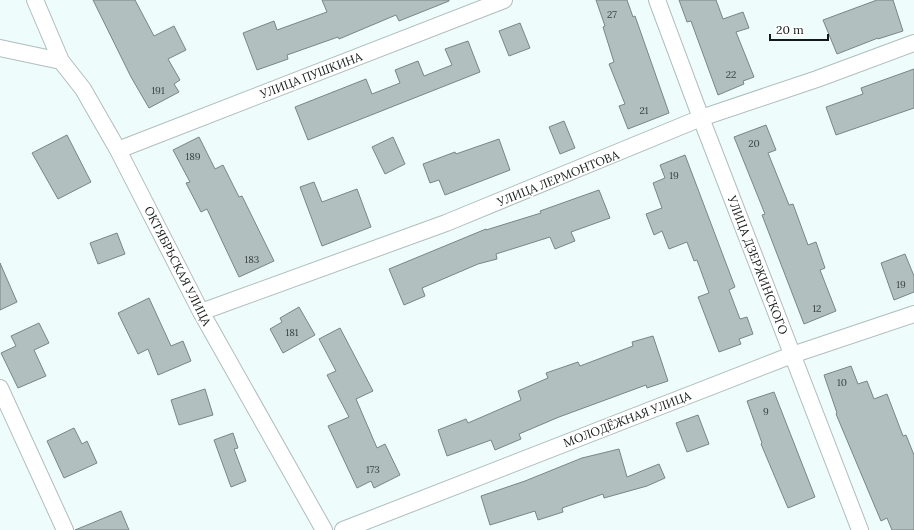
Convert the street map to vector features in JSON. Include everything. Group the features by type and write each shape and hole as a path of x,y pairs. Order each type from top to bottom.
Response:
{"street":[{"name":"ОКТЯБРЬСКАЯ УЛИЦА","path":"35,0 61,61 83,89 118,150 201,312 324,530"},
{"name":"УЛИЦА ПУШКИНА","path":"118,150 504,0"},
{"name":"УЛИЦА ДЗЕРЖИНСКОГО","path":"657,0 860,530"},
{"name":"УЛИЦА ЛЕРМОНТОВА","path":"201,312 446,224 701,118 817,79 914,43"},
{"path":"0,48 61,61"},
{"name":"МОЛОДЁЖНАЯ УЛИЦА","path":"343,530 792,355 914,314"},
{"path":"0,388 65,530"}],"building":[{"path":"93,0 135,0 154,36 174,26 186,50 168,59 180,80 174,84 179,92 149,108 131,77"},
{"path":"322,0 449,1 399,21 396,15 339,39 338,37 287,55 288,59 257,70 243,33 274,21 277,30 327,12"},
{"path":"596,0 627,0 633,17 635,16 669,113 628,129 619,106 625,104 609,64 614,62 603,27 605,26"},
{"path":"679,0 716,0 723,19 743,12 749,28 736,32 754,77 743,81 744,84 718,95 691,21 687,22"},
{"path":"877,0 893,0 903,31 878,38 837,54 823,20"},
{"path":"520,23 530,48 509,56 499,31"},
{"path":"468,41 480,72 308,140 295,107 366,79 372,94 400,83 395,70 418,61 424,76 452,65 445,49"},
{"path":"914,69 914,108 836,135 826,107 863,94 861,88"},
{"path":"564,121 575,148 560,154 549,127"},
{"path":"766,125 776,150 768,153 789,205 793,204 808,245 816,242 825,268 820,270 836,311 804,324 762,215 765,214 734,137"},
{"path":"67,135 91,182 58,199 32,153"},
{"path":"199,137 215,169 223,165 239,197 242,196 274,261 239,277 207,209 201,212 186,183 190,182 173,150"},
{"path":"393,137 405,164 385,174 372,147"},
{"path":"499,139 510,170 445,195 439,180 430,183 423,164 455,152 456,154"},
{"path":"685,155 735,287 729,290 740,319 747,317 753,334 739,339 741,344 719,352 698,297 709,293 697,260 694,261 687,242 669,249 662,231 654,235 646,214 662,208 653,183 665,178 660,165"},
{"path":"314,182 322,202 357,189 371,227 322,246 300,187"},
{"path":"599,190 610,218 571,232 575,241 555,249 550,237 496,254 497,259 478,264 422,288 425,296 404,305 389,269 486,229 541,213 540,211"},
{"path":"117,233 125,254 98,264 90,243"},
{"path":"905,254 914,276 914,292 894,300 881,263"},
{"path":"0,263 17,302 0,310"},
{"path":"149,298 171,346 183,341 191,361 158,375 148,349 138,354 118,313"},
{"path":"299,307 315,335 283,353 270,329 282,322 280,318"},
{"path":"39,323 49,343 34,350 46,376 18,388 1,353 16,346 11,336"},
{"path":"340,328 373,391 356,399 377,448 385,444 400,475 374,488 371,481 357,488 328,426 349,417 327,375 336,371 319,339"},
{"path":"653,336 668,381 647,388 646,385 559,417 519,434 521,439 495,450 491,440 447,456 438,430 466,419 468,423 521,400 518,391 548,378 546,373 578,362 580,366 633,346 632,342"},
{"path":"851,366 858,384 867,381 874,399 887,394 903,436 906,435 914,455 914,530 892,530 887,518 881,521 836,414 837,413 824,375"},
{"path":"205,389 213,415 179,425 171,400"},
{"path":"774,392 815,497 788,508 761,444 762,443 747,401"},
{"path":"698,415 709,444 687,452 676,423"},
{"path":"74,428 82,444 87,441 97,463 64,478 47,441"},
{"path":"233,433 238,448 234,449 246,481 231,487 214,440"},
{"path":"619,449 627,477 659,464 665,478 647,486 604,498 603,494 562,508 563,512 538,520 535,511 490,525 481,496 525,481 582,458"},
{"path":"121,511 129,530 75,530"}]}
